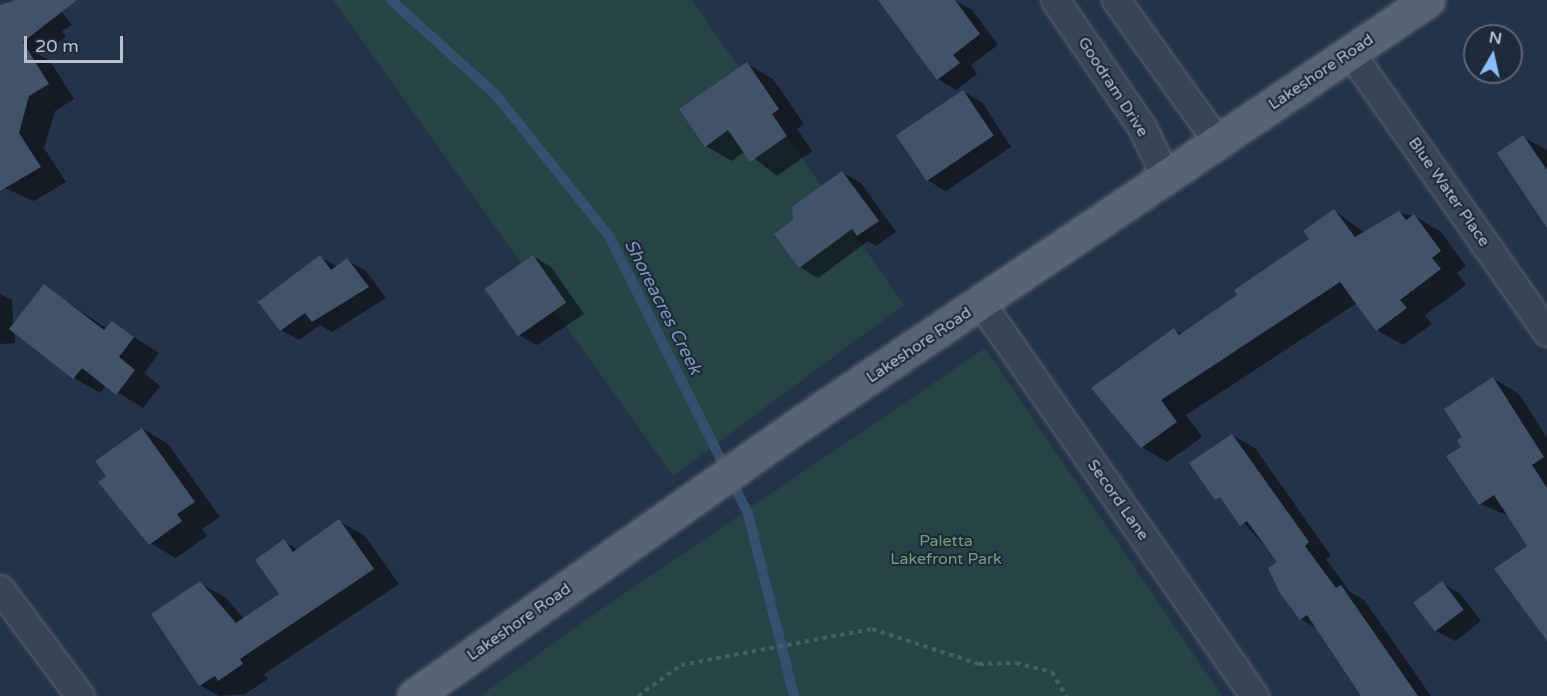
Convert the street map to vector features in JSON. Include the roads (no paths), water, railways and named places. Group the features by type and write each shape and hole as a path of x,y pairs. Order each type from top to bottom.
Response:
{"main road":[{"name":"Lakeshore Road","path":"414,696 801,423 1428,0"}],"street":[{"name":"Goodram Drive","path":"1055,0 1143,127 1166,178"},
{"path":"1116,0 1217,141"},
{"name":"Blue Water Place","path":"1350,52 1547,332"},
{"name":"Secord Lane","path":"981,303 1254,696"},
{"path":"0,589 80,696"}],"waterway":[{"name":"Shoreacres Creek","path":"391,0 496,95 609,236 748,514 794,696"}],"park label":[{"name":"Paletta Lakefront Park","path":"946,550"}]}
